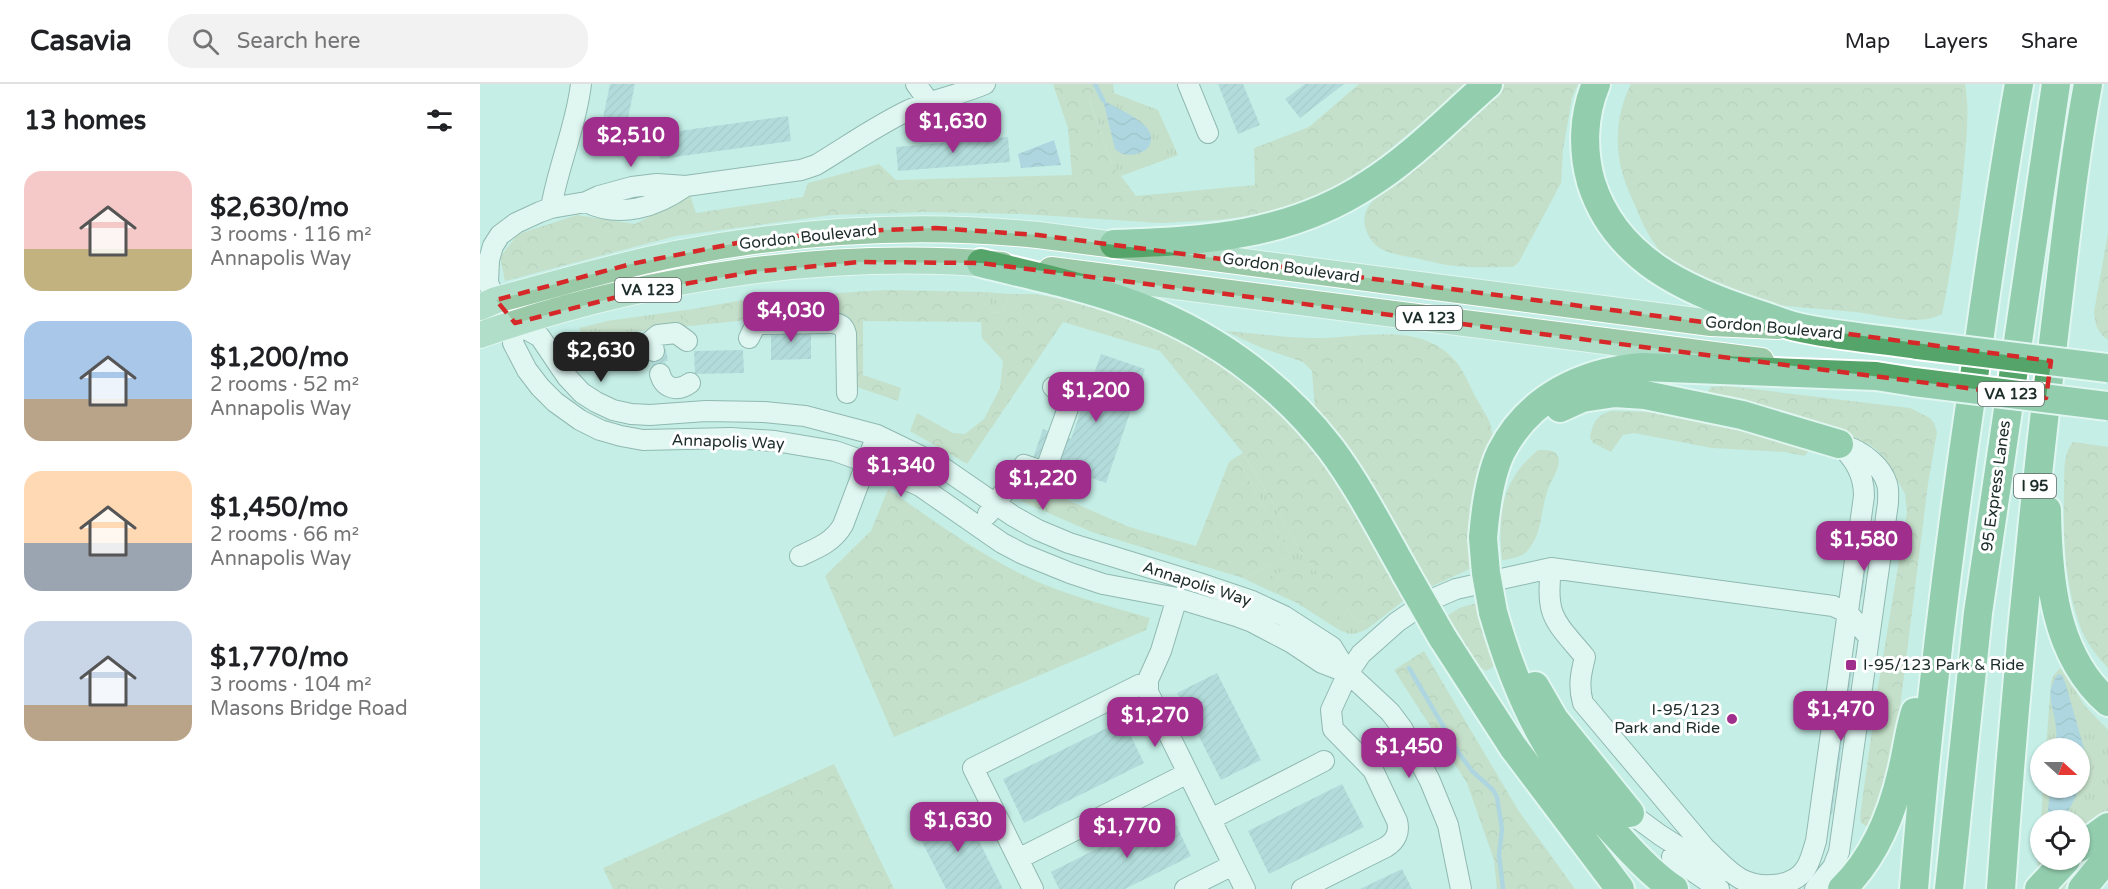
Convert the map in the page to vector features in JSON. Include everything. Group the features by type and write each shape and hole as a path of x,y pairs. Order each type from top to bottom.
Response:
{"highway":[{"path":"1114,244 1167,243 1260,231 1303,218 1334,205 1397,164 1488,84"},
{"path":"1596,84 1587,117 1585,152 1595,195 1618,234 1640,256 1665,274 1704,294 1796,327"},
{"name":"95 Express Lanes","path":"1949,889 1978,613 2056,84"},
{"name":"I 95","path":"2001,889 2025,580 2065,243 2088,84"},
{"path":"1914,889 1938,641 1960,474 2017,89"},
{"path":"2065,243 2047,505 2051,575 2061,627 2072,656 2083,675 2108,702"},
{"path":"981,263 1060,282 1128,302 1185,327 1214,342 1242,361 1305,418 1353,480 1442,637 1513,747 1620,889"},
{"name":"Gordon Boulevard","path":"1796,327 1918,345 2108,368"},
{"path":"1674,889 1604,824 1556,761 1533,721 1512,675 1497,625 1486,573 1483,538 1487,501 1500,454 1522,422 1539,405 1558,392 1596,374 1618,369 1642,367 1876,376"},
{"name":"Gordon Boulevard","path":"1876,376 2108,406"},
{"path":"1487,501 1526,439 1540,423 1557,410 1582,398 1593,396 1615,393 1678,401 1742,415 1839,444"},
{"path":"1497,625 1554,719 1630,813"},
{"path":"1842,889 1865,862 1883,831 1897,791 1913,718 1938,641"},
{"path":"2090,840 2108,827"},
{"path":"2082,889 2108,857"},
{"path":"2039,889 2057,870"}],"main road":[{"name":"Gordon Boulevard","path":"488,304 612,269 672,255 783,237 830,232 944,228 1029,234 1114,244 1711,323 1796,327"},
{"name":"Gordon Boulevard","path":"480,335 515,323 633,293 752,272 860,262 981,263 1182,286 1876,376"}],"street":[{"path":"552,208 555,185 571,136 581,84"},
{"path":"916,84 929,102"},
{"path":"488,304 487,273 493,246 509,227 552,208 586,202 608,210 628,210 656,204 686,186 801,170 816,165 906,111 985,84"},
{"path":"1188,84 1208,133"},
{"name":"Annapolis Way","path":"488,304 540,337 567,377 582,393 613,410 650,415 707,411 764,412 805,416 877,435 939,465 995,504 1038,530 1069,543 1252,601 1284,616 1332,647 1348,673 1390,712 1402,728 1430,781 1448,825 1461,889"},
{"name":"Annapolis Way","path":"515,323 513,343 540,387 555,402 580,420 600,430 643,440 775,441 835,451 920,486 1012,548 1070,573 1103,584 1177,598 1252,622 1322,663 1348,673"},
{"path":"749,338 755,326 759,324 831,323 840,325 846,333 847,393"},
{"path":"654,351 652,340 658,335 676,333 687,341"},
{"path":"660,374 663,383 668,387 682,387 690,383"},
{"path":"980,527 1024,465 1045,472 1068,408 1064,397 1053,387"},
{"path":"706,439 707,411"},
{"path":"800,556 828,543 837,535 843,525 877,435"},
{"path":"1630,813 1697,860 1720,873 1763,885 1777,885 1797,877 1806,869 1816,841 1864,489 1860,470 1839,444"},
{"path":"1815,889 1833,867 1839,852 1888,503 1888,485 1881,471 1854,449 1839,444"},
{"path":"1302,889 1386,847 1393,842 1398,832 1397,821 1373,770 1336,733 1332,725 1332,706 1348,673 1361,654 1397,622 1428,601 1456,589 1551,568 1833,606 1848,613 1868,636"},
{"path":"1551,568 1548,591 1552,613 1556,622 1585,657 1579,691 1582,703 1705,848 1742,879"},
{"path":"1177,598 1148,684 1150,697 1245,889"},
{"path":"1033,889 973,768 1139,685 1148,684"},
{"path":"1210,819 1324,761"},
{"path":"1018,858 1188,773"},
{"path":"1630,813 1654,841 1671,856 1719,889"},
{"path":"1185,889 1233,865"}],"highlighted area":[{"path":"935,228 1038,235 1711,323 1796,327 2051,361 2046,398 981,263 860,262 752,272 633,293 515,323 496,300 631,264 737,243 830,232"}],"green space":[{"path":"1053,84 1113,84 1114,93 1089,99 1112,164 1136,196 1255,185 1254,148 1309,127 1359,84 1468,84 1358,176 1284,211 1219,220 1160,223 1023,214 927,212 832,215 676,236 505,281 500,257 518,234 577,215 635,224 690,195 696,213 803,197 808,183 879,164 896,180 1072,175 1068,128"},
{"path":"1505,84 1578,84 1572,98 1563,150 1561,183 1519,262 1513,267 1451,265 1393,254 1377,246 1370,238 1365,224 1365,214 1372,202 1406,168"},
{"path":"1631,84 1965,84 1967,136 1964,167 1955,241 1942,314 1922,320 1911,320 1768,303 1730,293 1673,262 1657,248 1648,233 1630,194 1621,167 1619,125 1625,97"},
{"path":"1114,93 1158,110 1178,155 1121,176 1112,164 1089,98"},
{"path":"2108,233 2108,340 2097,328 2094,312"},
{"path":"885,290 984,292 990,297 991,309 994,313 1003,312 1009,294 1035,294 1084,303 1176,336 1225,362 1311,445 1331,468 1405,593 1403,601 1375,623 1357,621 1303,555 1243,453 1160,351 1063,322 967,464 910,431 917,413 953,433 965,434 984,419 1000,388 1003,361 982,338 981,322 863,321 863,375 901,388 898,401 854,386 844,318 825,312 690,326 685,322 686,313 693,309 748,299"},
{"path":"984,292 1009,294 1003,312 993,313"},
{"path":"693,309 686,313 685,322 690,326 583,337 579,328 607,321"},
{"path":"1225,331 1309,338 1394,335 1429,342 1444,350 1463,372 1492,431 1493,447 1472,568 1426,589 1315,410 1312,371 1303,362 1262,348"},
{"path":"1727,386 1910,408 1930,418 1937,432 1928,484 1894,756 1889,776 1870,824 1866,826 1861,823 1860,817 1877,693 1907,512 1905,494 1887,462 1870,445 1710,395 1708,391 1711,387"},
{"path":"1611,411 1662,412 1812,442 1804,456 1785,452 1712,448 1634,433 1623,435 1611,452 1593,443 1590,438 1596,421 1601,415"},
{"path":"2073,442 2108,447 2108,668 2082,631 2068,576 2064,524 2064,471 2067,453"},
{"path":"1538,450 1552,451 1557,454 1559,464 1547,492 1537,535 1523,554 1502,560 1501,528 1504,500 1516,474"},
{"path":"1243,453 1303,555 1357,621 1375,623 1365,630 1351,634 1336,628 1343,627 1298,566 1253,583 1243,578 1291,556 1236,457"},
{"path":"1236,457 1291,556 1243,578 1092,532 1021,501 1023,485 1029,483 1129,527 1196,546 1229,462"},
{"path":"888,489 968,544 1019,573 1067,593 1150,618 1146,630 894,737 825,576 871,531"},
{"path":"1298,565 1342,620 1343,627 1336,628 1297,603 1253,583"},
{"path":"1477,603 1494,664 1486,671 1480,667 1447,616 1459,608"},
{"path":"1424,651 1518,810 1575,889 1497,889 1494,860 1467,783 1394,670"},
{"path":"2060,668 2084,705 2108,730 2108,819 2090,846 2090,810 2042,810 2042,798 2090,798 2090,738 2047,738 2051,682"},
{"path":"834,764 894,889 613,889 603,868"},
{"path":"2037,870 2074,870 2064,889 2036,889"}],"water":[{"path":"1103,100 1129,114 1146,127 1151,141 1146,150 1130,155 1122,154 1115,149"},
{"path":"1054,140 1061,165 1021,168 1018,154"},
{"path":"2058,674 2062,675 2081,738 2056,738 2051,702 2051,688"},
{"path":"2049,798 2075,798 2069,810 2048,810"}],"building":[{"path":"610,84 635,84 620,157 596,152"},
{"path":"1218,84 1243,84 1260,125 1238,134"},
{"path":"1305,84 1344,84 1300,118 1285,99"},
{"path":"788,116 791,141 660,159 657,134"},
{"path":"1008,137 1010,162 898,171 896,147"},
{"path":"771,327 811,327 811,359 771,360"},
{"path":"666,349 667,372 655,375 649,352"},
{"path":"743,350 744,373 695,374 694,351"},
{"path":"1101,354 1145,369 1106,483 1033,458 1043,429 1071,439"},
{"path":"1865,546 1869,547 1862,597 1858,596"},
{"path":"1850,671 1852,672 1832,815 1830,815"},
{"path":"1217,673 1261,760 1221,780 1177,693"},
{"path":"1123,720 1144,763 1024,823 1003,779"},
{"path":"1342,784 1364,827 1269,874 1248,831"},
{"path":"962,807 1003,889 946,889 916,830"},
{"path":"1170,812 1191,856 1125,889 1059,889 1051,872"},
{"path":"1402,869 1412,889 1360,889"}],"waterway":[{"path":"1095,84 1103,100"},
{"path":"1409,668 1459,753 1472,771 1493,790 1497,797 1502,829 1499,855 1503,889"}],"place":[{"name":"I-95/123 Park & Ride","path":"1851,665"},
{"name":"I-95/123 Park and Ride","path":"1732,719"}]}
